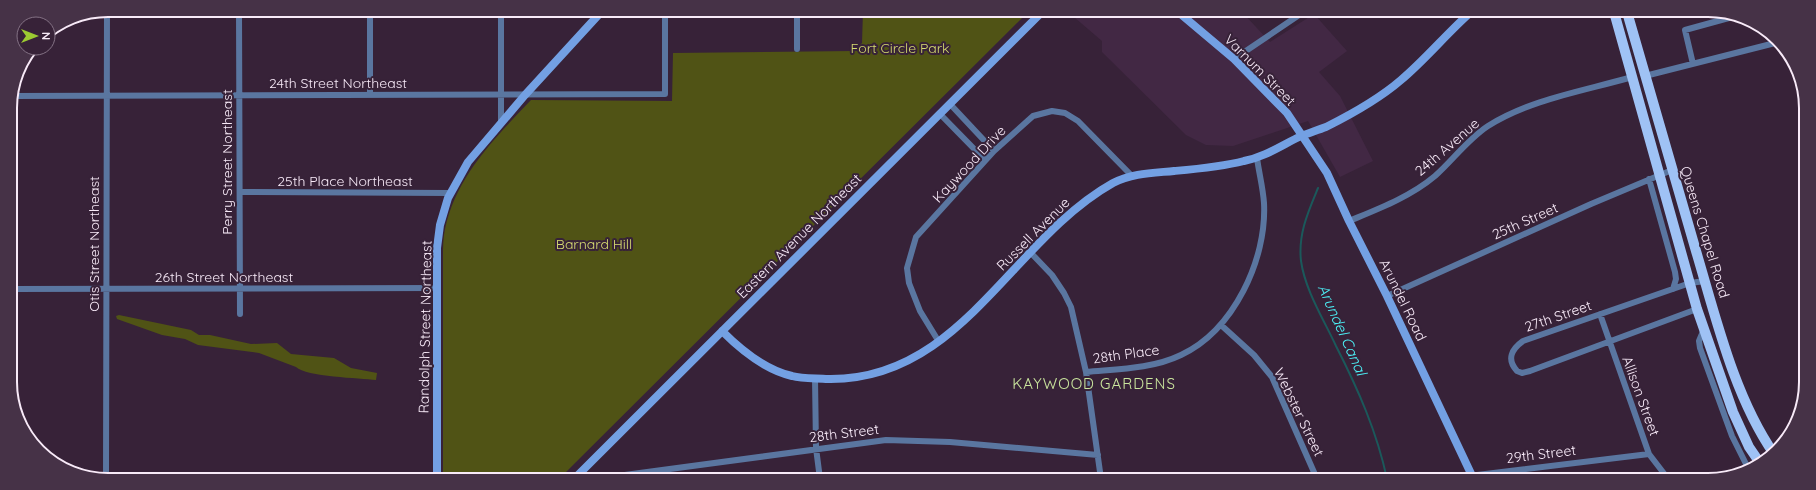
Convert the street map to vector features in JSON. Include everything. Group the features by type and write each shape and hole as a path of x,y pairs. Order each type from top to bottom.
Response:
{"main road":[{"name":"Queens Chapel Road","path":"1615,17 1697,309 1733,412 1749,447 1757,459"},
{"name":"Queens Chapel Road","path":"1628,17 1705,281 1742,395 1760,434 1770,448"},
{"path":"1627,59 1637,72 1645,76"}],"street":[{"name":"Otis Street Northeast","path":"106,473 107,17"},
{"name":"Perry Street Northeast","path":"239,17 240,314"},
{"path":"370,17 370,95"},
{"path":"501,17 501,122"},
{"name":"Randolph Street Northeast","path":"437,473 437,288 439,234 450,193 468,162 501,122 596,17"},
{"name":"24th Street Northeast","path":"18,96 665,94 665,17"},
{"path":"797,17 797,49"},
{"name":"Eastern Avenue Northeast","path":"580,473 1037,17"},
{"name":"Varnum Street","path":"1184,17 1234,59 1287,114 1302,136"},
{"path":"1234,59 1296,17"},
{"name":"Russell Avenue","path":"722,331 733,342 764,365 793,377 844,379 865,376 885,370 921,354 939,342 971,314 1011,274 1030,252 1067,216 1098,192 1131,175 1222,166 1257,158 1302,136 1326,127 1365,105 1394,85 1467,17"},
{"path":"1693,64 1685,30 1725,19"},
{"path":"1645,76 1772,44"},
{"name":"24th Avenue","path":"1349,221 1382,208 1414,190 1434,176 1475,136 1507,115 1547,100 1632,77"},
{"path":"950,104 994,151"},
{"name":"Kaywood Drive","path":"939,342 920,311 909,284 907,268 916,237 985,160 1033,116 1043,112 1065,113 1078,121 1131,175"},
{"path":"940,114 985,160"},
{"name":"Arundel Road","path":"1302,136 1327,173 1470,473"},
{"name":"28th Place","path":"1086,372 1138,367 1166,361 1182,355 1202,343 1221,325 1242,293 1255,265 1262,241 1264,203 1257,158"},
{"name":"25th Street","path":"1387,296 1672,170"},
{"path":"1649,179 1676,279 1673,289"},
{"name":"25th Place Northeast","path":"240,192 450,193"},
{"path":"1030,252 1052,275 1071,307 1086,372 1100,473"},
{"name":"27th Street","path":"1697,309 1535,370 1522,373 1513,367 1511,352 1514,347 1523,341 1690,283 1705,281"},
{"name":"26th Street Northeast","path":"17,289 437,288"},
{"name":"Allison Street","path":"1600,314 1649,454 1664,473"},
{"name":"Webster Street","path":"1221,325 1254,355 1272,377 1314,473"},
{"path":"1704,329 1699,342 1700,348 1732,436 1746,464"},
{"path":"815,378 816,448 819,473"},
{"name":"28th Street","path":"645,473 857,442 908,440 1098,456"},
{"name":"29th Street","path":"1503,473 1649,454"}],"shaded area":[{"path":"1074,17 1247,17 1270,42 1309,17 1317,17 1347,51 1319,72 1340,96 1373,161 1340,177 1308,121 1233,146 1206,145 1186,135 1102,52 1102,41"}],"green space":[{"name":"Barnard Hill","path":"863,17 1023,17 565,473 443,473 444,232 450,210 468,175 491,144 531,100 672,101 673,53 854,51 862,43"},
{"path":"119,315 191,330 199,335 210,335 251,344 277,343 291,354 334,358 351,368 377,373 376,380 310,373 259,353 198,345 185,339 162,335 117,319 116,316"}],"waterway":[{"name":"Arundel Canal","path":"1318,188 1302,232 1300,251 1303,272 1306,283 1352,378 1366,411 1378,444 1386,473"}],"district":[{"name":"KAYWOOD GARDENS","path":"1094,384"}],"park label":[{"name":"Fort Circle Park","path":"900,48"}]}
